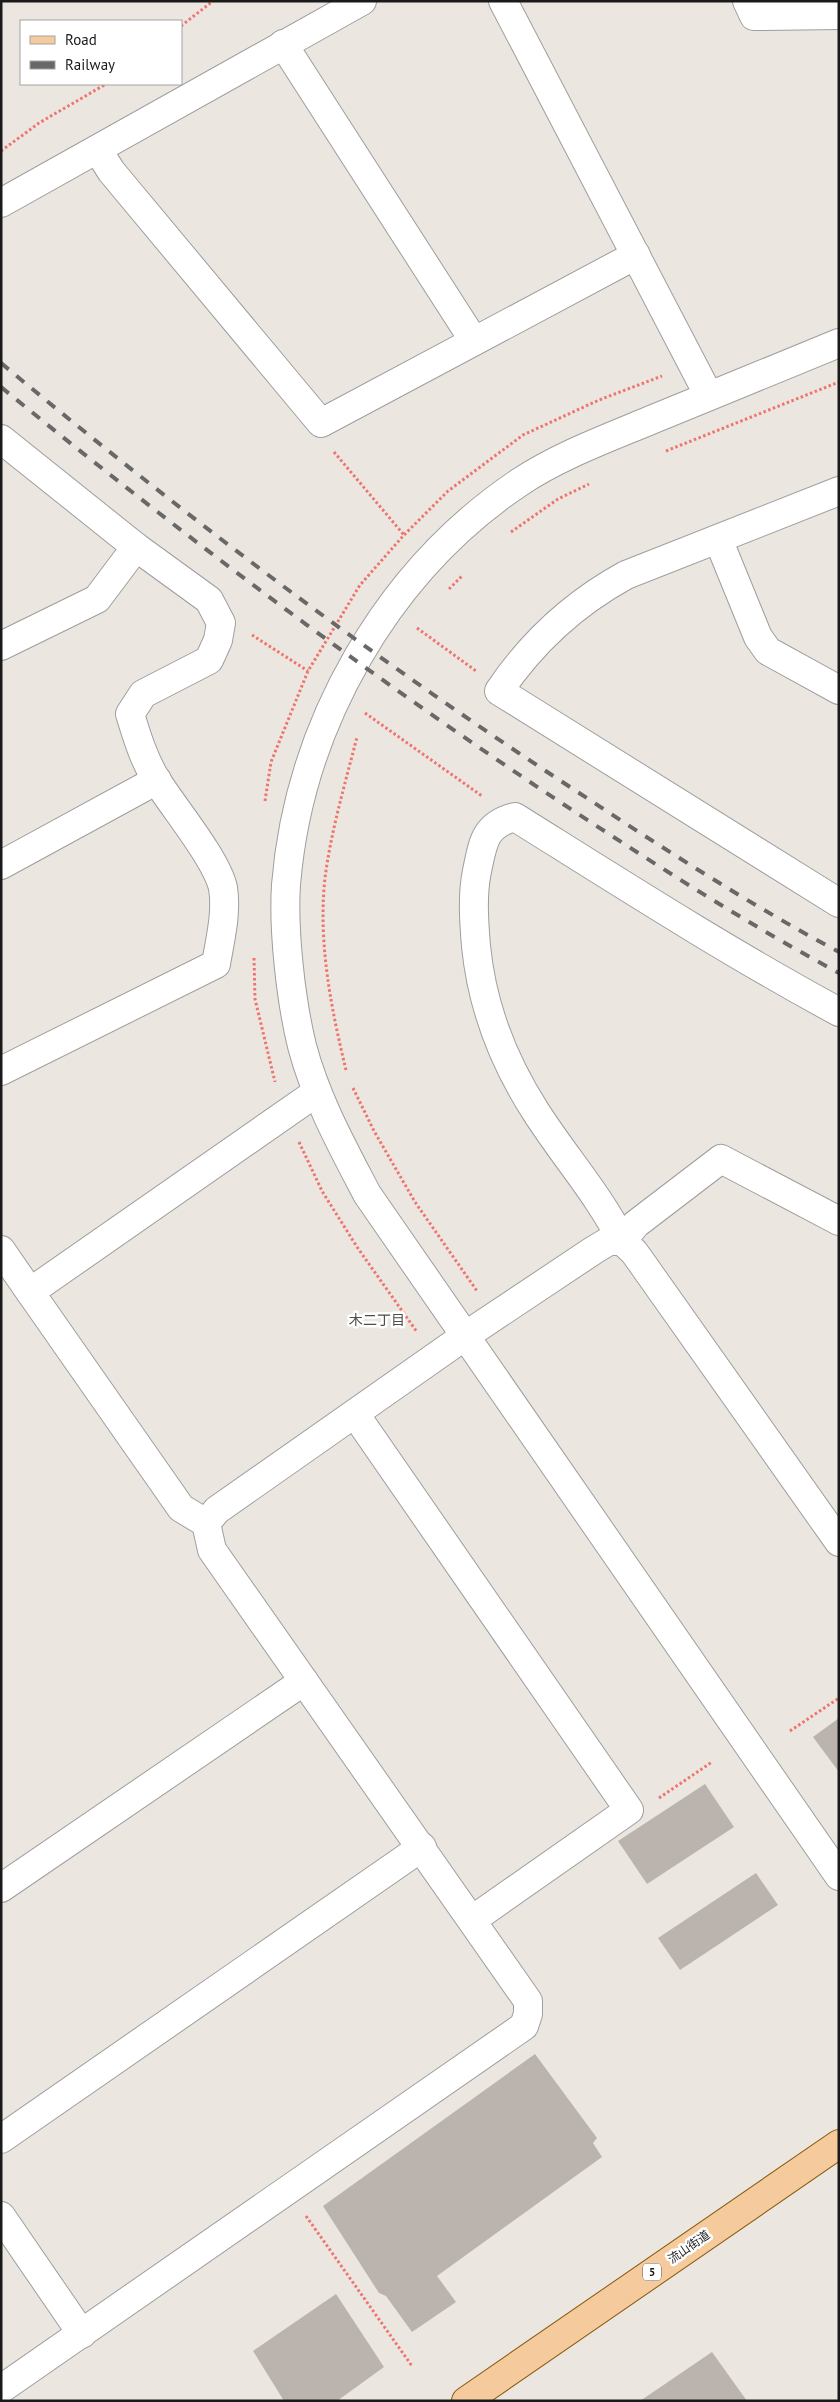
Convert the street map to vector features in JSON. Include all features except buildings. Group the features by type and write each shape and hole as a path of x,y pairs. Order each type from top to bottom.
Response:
{"main road":[{"name":"流山街道","path":"466,2401 839,2144"}],"street":[{"path":"1,204 282,44 362,1"},
{"path":"503,1 709,396"},
{"path":"746,1 754,16 839,15"},
{"path":"282,44 474,341"},
{"path":"98,150 112,172 321,423 636,255"},
{"path":"839,343 589,446 521,481 449,537 403,590 369,638 324,724 300,798 286,886 292,993 302,1046 317,1092 367,1194 839,1876"},
{"path":"1,439 136,547 209,600 221,623 218,640 209,660 143,694 130,714 142,753 157,780 214,866 223,888 223,922 216,964 1,1071"},
{"path":"839,491 626,575 600,589 548,632 517,665 499,691 839,903"},
{"path":"718,539 758,638 768,651 839,690"},
{"path":"1,646 98,599 136,547"},
{"path":"1,865 157,780"},
{"path":"839,1012 775,977 678,919 515,817 501,821 484,838 475,880 474,923 479,976 490,1022 509,1067 536,1113 609,1215 622,1241 639,1259 839,1542"},
{"path":"30,1292 317,1092"},
{"path":"622,1241 636,1224 722,1159 839,1222"},
{"path":"206,1523 217,1510 465,1336 594,1250 609,1241 622,1241"},
{"path":"1,1250 181,1508 206,1523 212,1550 422,1847 528,2001 528,2014 524,2026 1,2389"},
{"path":"355,1414 629,1810 472,1920"},
{"path":"1,1888 304,1681"},
{"path":"1,2139 422,1847"},
{"path":"1,2216 82,2334"}],"path":[{"path":"182,25 213,1"},
{"path":"1,152 39,123 104,85"},
{"path":"663,452 839,382"},
{"path":"321,423 329,446 404,535"},
{"path":"507,535 558,499 592,482"},
{"path":"443,596 468,570"},
{"path":"411,636 422,621"},
{"path":"221,623 240,627 308,671"},
{"path":"417,628 486,678 499,691"},
{"path":"361,722 368,705"},
{"path":"364,713 481,794 501,821"},
{"path":"347,1076 331,1008 324,926 325,878 339,805 359,731"},
{"path":"351,1084 374,1131 415,1202 480,1296"},
{"path":"297,1139 322,1191 357,1247 421,1339"},
{"path":"790,1731 839,1698"},
{"path":"629,1810 647,1806 712,1762"},
{"path":"288,2190 412,2366"}],"railway":[{"path":"1,363 208,529 349,635 421,686 667,850 769,913 839,952"},
{"path":"1,387 207,550 418,705 563,804 665,870 734,913 839,973"}],"district":[{"name":"木二丁目","path":"377,1320"}]}
